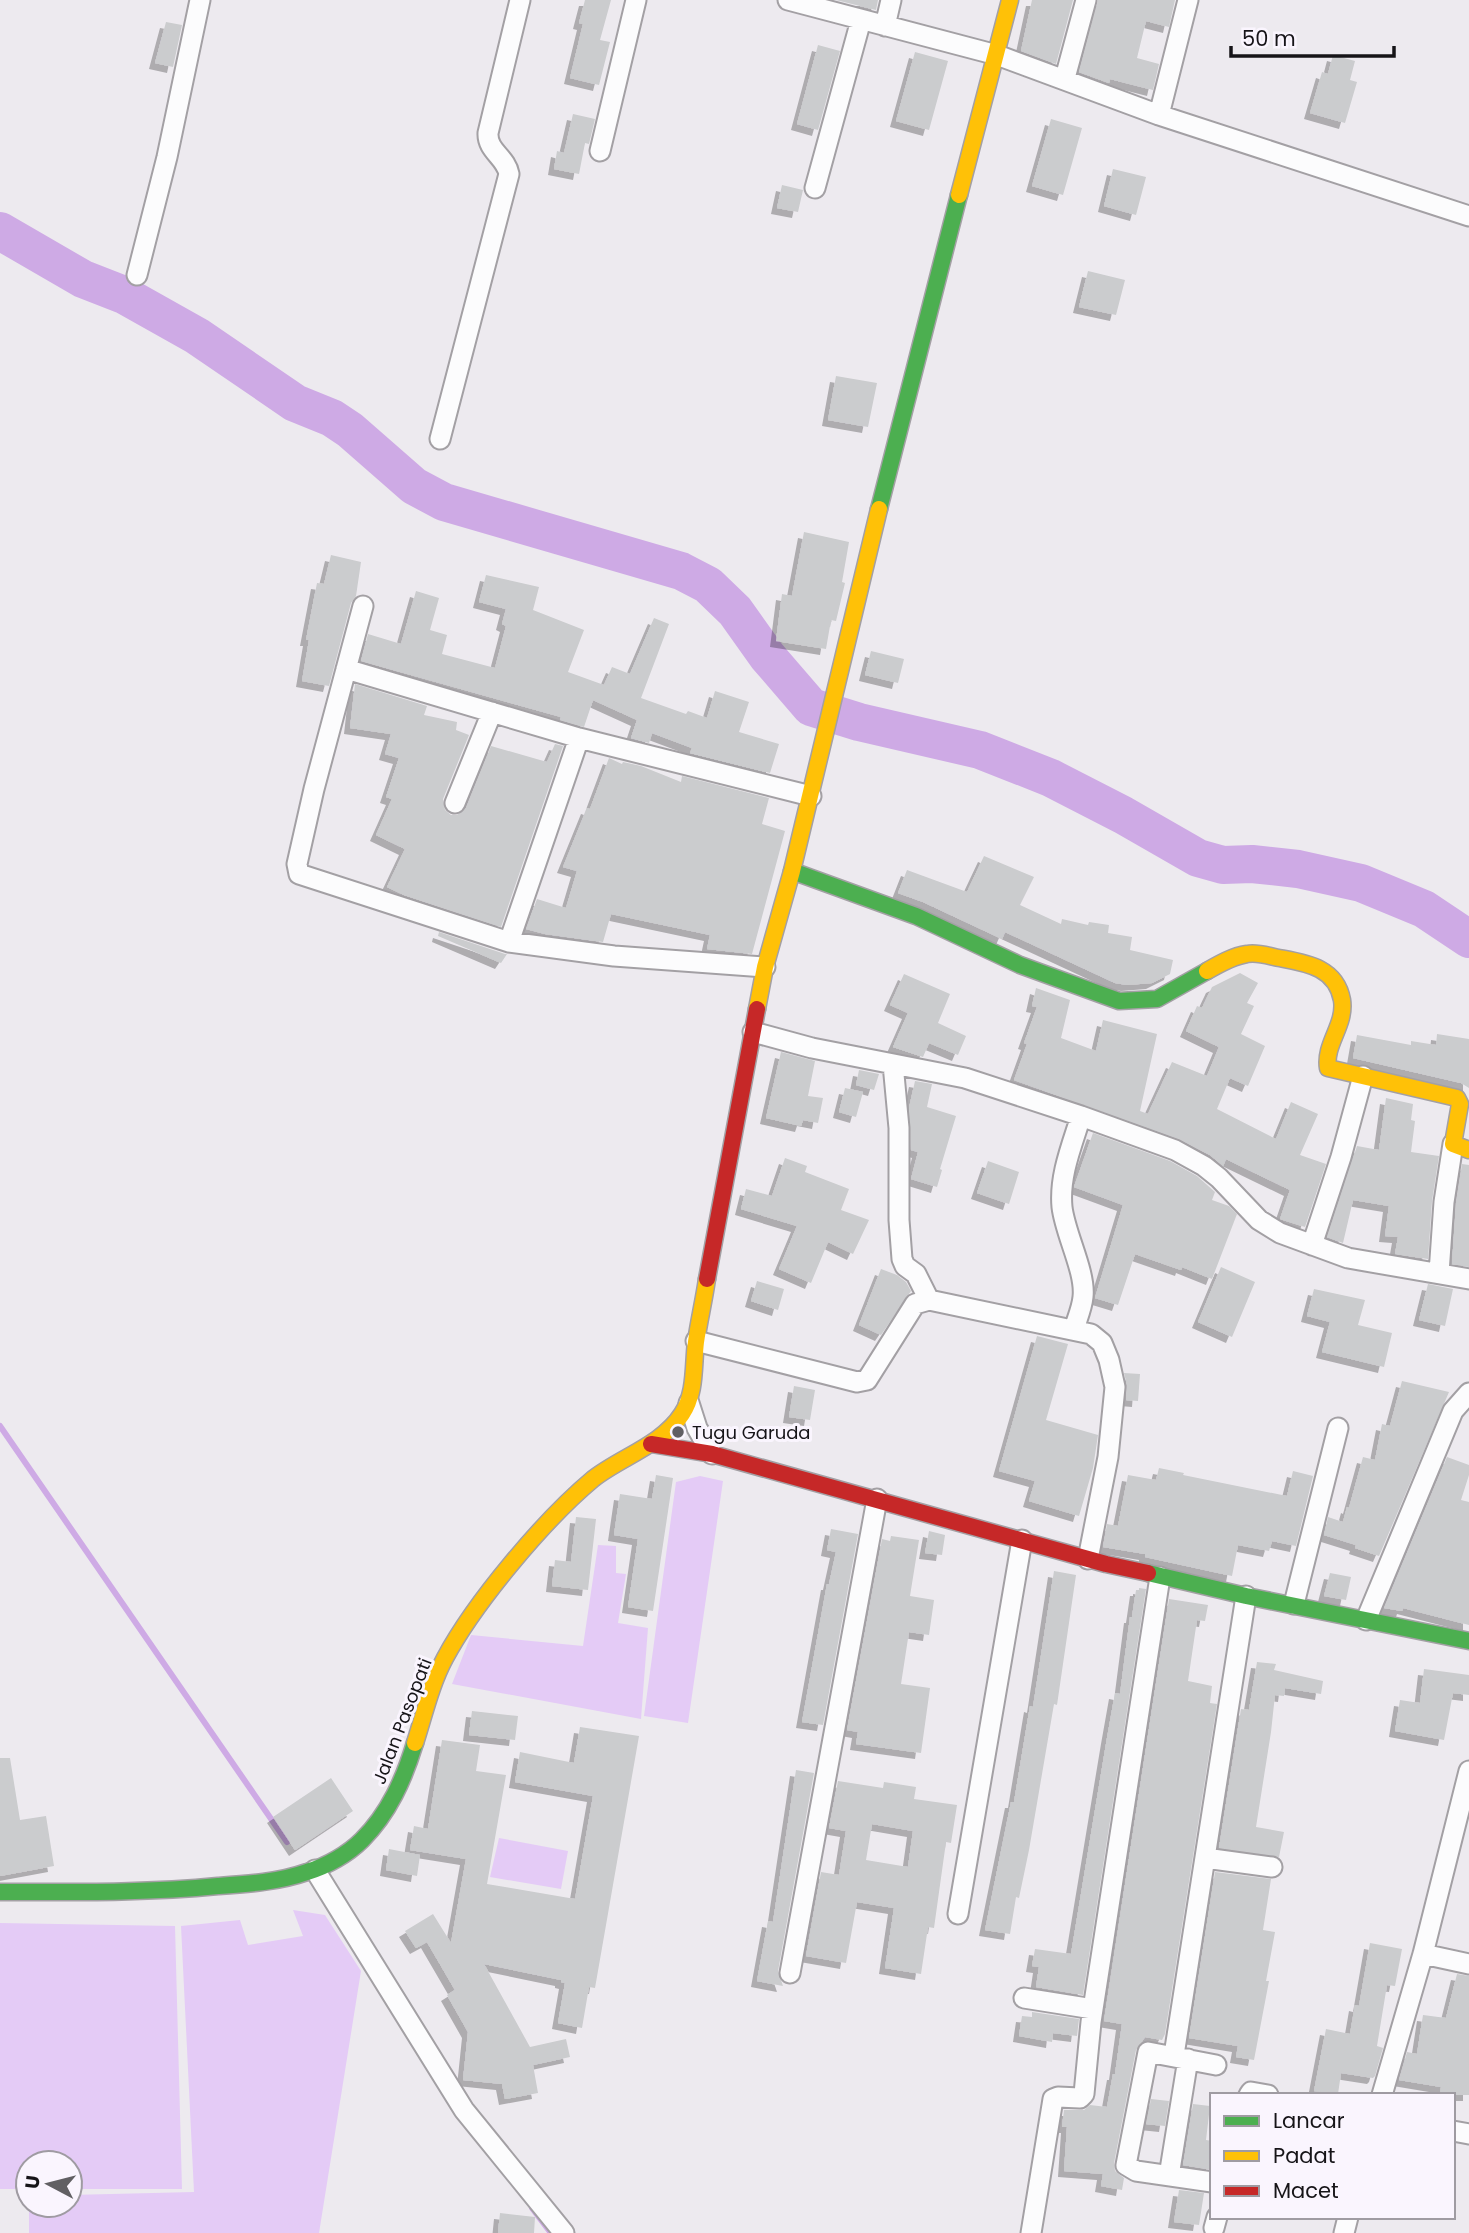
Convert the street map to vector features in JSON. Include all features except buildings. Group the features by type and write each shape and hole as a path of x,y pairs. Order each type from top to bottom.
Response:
{"street":[{"path":"137,275 155,173 200,0"},
{"path":"440,439 509,174 507,165 488,144 488,133 520,0"},
{"path":"600,151 636,0"},
{"path":"788,0 997,55 1159,115 1469,216"},
{"path":"885,26 891,0"},
{"path":"712,1454 697,1429 689,1403 696,1341 765,967 811,796 895,443 1010,0"},
{"path":"1065,78 1086,0"},
{"path":"1159,115 1188,0"},
{"path":"815,188 861,20"},
{"path":"363,606 314,789 297,864 299,874 509,942 614,956 765,967"},
{"path":"346,668 579,738 811,796"},
{"path":"455,803 492,712"},
{"path":"509,942 579,738"},
{"path":"792,871 916,916 1020,965 1119,1001 1157,999 1221,963 1247,954 1315,965 1326,972 1336,985 1342,1001 1340,1023 1326,1057 1327,1066 1449,1094 1459,1099 1461,1147 1444,1202 1439,1273"},
{"path":"753,1032 812,1048 965,1078 1081,1116 1175,1150 1204,1166 1259,1220 1280,1233 1348,1258 1469,1279"},
{"path":"892,1064 900,1128 899,1220 902,1259 905,1266 916,1274 929,1300"},
{"path":"1312,1245 1341,1157 1363,1076"},
{"path":"1074,1329 1081,1308 1083,1286 1062,1203 1064,1171 1081,1116"},
{"path":"696,1341 857,1382 867,1380 915,1304 929,1300 1091,1334 1101,1343 1109,1360 1115,1387 1108,1457 1088,1559"},
{"path":"1366,1620 1453,1411 1469,1393"},
{"name":"Jalan Pasopati","path":"0,1892 120,1892 215,1887 287,1879 331,1863 354,1848 377,1827 404,1778 432,1690 459,1633 489,1594 580,1491 615,1463 651,1444 673,1425 689,1403"},
{"path":"1294,1604 1338,1428"},
{"path":"651,1444 712,1454 1160,1577 1469,1641"},
{"path":"790,1973 877,1499"},
{"path":"958,1914 1022,1540"},
{"path":"1031,2233 1054,2099 1080,2098 1084,2094 1093,2009 1160,1577"},
{"path":"1169,2176 1205,1858 1246,1596"},
{"path":"1383,2093 1423,1954 1469,1770"},
{"path":"1205,1858 1272,1867"},
{"path":"315,1870 464,2110 564,2233"},
{"path":"1423,1954 1469,1964"},
{"path":"1024,1998 1093,2009"},
{"path":"1210,2182 1136,2171 1126,2165 1147,2053 1151,2051 1216,2065"}],"shaded area":[{"path":"700,1476 723,1481 688,1723 644,1716 676,1482"},
{"path":"598,1545 616,1546 616,1573 626,1574 618,1623 648,1628 641,1719 452,1684 471,1635 583,1646"},
{"path":"499,1838 568,1851 561,1889 490,1877"},
{"path":"293,1910 325,1915 361,1971 319,2233 29,2233 29,2219 84,2219 84,2195 194,2192 181,1926 240,1920 248,1945 303,1936"},
{"path":"0,1923 175,1926 182,2189 84,2189 84,2149 14,2149 14,2189 0,2189"}],"waterway":[{"path":"0,231 83,279 124,295 197,336 295,403 332,418 350,430 414,486 444,502 681,571 708,585 735,611 767,656 811,707 859,722 980,750 1051,778 1198,858 1223,865 1252,864 1298,869 1361,883 1424,909 1469,939"},
{"path":"0,1426 287,1842"},
{"path":"532,2208 551,2233"}],"traffic: fast":[{"path":"879,509 959,195"},
{"path":"792,871 916,916 1020,965 1119,1001 1157,999 1207,971"},
{"path":"1148,1573 1246,1596 1469,1641"},
{"path":"0,1892 109,1892 191,1888 263,1882 315,1869 344,1855 372,1830 394,1795 415,1743"}],"traffic: slow":[{"path":"959,195 1010,0"},
{"path":"757,1009 765,967 792,871 879,509"},
{"path":"1207,971 1237,957 1255,954 1309,965 1327,974 1339,989 1342,1000 1341,1018 1329,1051 1328,1068 1457,1098 1460,1104 1453,1144 1469,1150"},
{"path":"415,1743 445,1658 474,1612 512,1563 553,1516 593,1479 664,1434 682,1414 692,1388 696,1342 707,1279"}],"traffic: jam":[{"path":"707,1279 757,1009"},
{"path":"651,1444 712,1454 1106,1564 1148,1573"}],"place":[{"name":"Tugu Garuda","path":"678,1432"}]}
